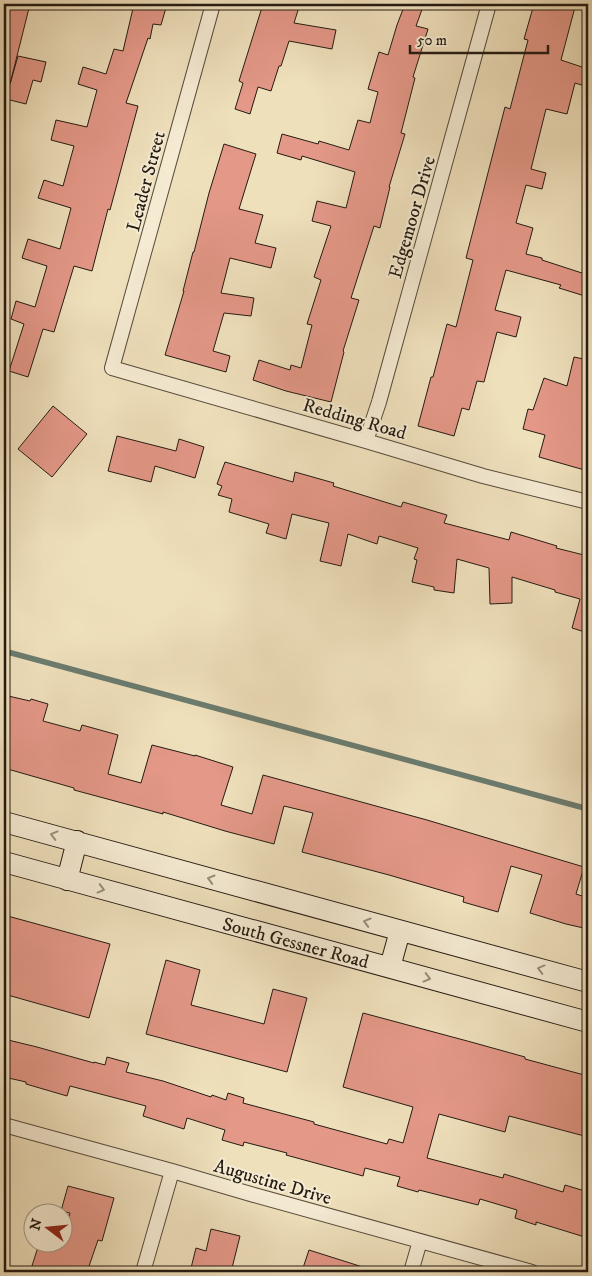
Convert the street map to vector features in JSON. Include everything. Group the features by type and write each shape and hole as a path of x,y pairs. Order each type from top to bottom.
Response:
{"main road":[{"name":"South Gessner Road","path":"4,822 588,982"},
{"path":"67,880 77,841"},
{"name":"South Gessner Road","path":"4,862 588,1022"},
{"path":"390,967 400,931"}],"street":[{"name":"Leader Street","path":"112,368 213,4"},
{"name":"Edgemoor Drive","path":"366,441 489,4"},
{"name":"Redding Road","path":"112,368 483,476 588,502"},
{"name":"Augustine Drive","path":"4,1125 532,1272"},
{"path":"143,1272 172,1171"},
{"path":"411,1272 420,1241"}],"building":[{"path":"4,4 30,4 10,84 18,56 46,62 41,82 33,80 26,104 6,99 9,88 4,87"},
{"path":"134,4 167,4 161,25 153,24 150,39 148,38 126,103 138,106 110,210 108,209 92,271 74,266 54,332 43,329 28,377 9,371 24,324 11,319 16,301 35,307 47,266 22,258 28,239 60,249 71,208 38,198 44,180 63,186 74,146 51,140 56,120 87,127 97,90 78,84 83,67 106,74 114,49 123,51"},
{"path":"263,4 300,4 294,23 336,30 332,49 289,41 271,91 258,87 250,114 235,109 243,83 239,81"},
{"path":"405,4 424,4 416,26 428,29 413,77 415,78 401,133 405,134 389,187 380,228 374,226 351,298 359,300 343,351 331,402 286,391 253,380 259,360 290,370 291,365 301,368 312,325 307,324 321,280 314,277 331,226 312,221 317,201 346,208 355,172 302,156 301,160 277,153 282,134 318,144 319,141 349,150 358,120 370,123 378,92 368,89 379,52 388,55"},
{"path":"534,4 561,4 575,7 561,60 588,69 588,87 575,83 567,114 546,109 531,169 546,173 542,189 526,185 516,223 533,228 526,254 588,275 588,297 559,288 561,285 506,270 495,310 521,317 516,337 497,332 484,382 477,381 469,410 462,408 454,436 418,426 447,324 456,327 473,260 466,258 505,107 510,109 528,40 524,39"},
{"path":"224,144 256,154 239,209 263,215 255,243 276,248 271,268 230,258 221,293 254,298 251,316 224,313 213,351 230,356 226,372 165,355"},
{"path":"574,357 588,360 588,471 539,457 545,435 523,429 528,409 533,410 544,378 567,386"},
{"path":"53,406 87,434 52,477 18,449"},
{"path":"117,436 176,451 179,439 204,447 195,478 155,466 151,482 108,471"},
{"path":"225,462 293,482 295,472 334,483 333,486 401,507 403,502 447,515 444,523 509,540 511,532 557,546 556,548 588,556 588,633 572,628 580,599 512,577 512,603 490,604 489,568 457,559 454,593 434,590 434,587 412,582 417,560 414,559 418,548 379,536 377,544 348,534 341,566 320,561 329,523 292,514 286,539 266,533 269,524 229,512 232,499 218,495 222,486 217,484"},
{"path":"4,695 48,704 43,721 80,731 82,725 118,735 108,774 141,783 152,745 195,755 233,767 221,805 252,814 263,775 427,820 584,867 576,894 588,898 588,929 530,913 542,875 511,866 498,912 463,902 464,897 302,852 313,813 284,806 274,844 163,812 163,814 74,790 74,788 4,768"},
{"path":"4,915 110,944 89,1018 4,994"},
{"path":"166,960 200,970 191,1005 264,1024 273,989 307,998 287,1072 146,1034"},
{"path":"363,1013 588,1076 588,1137 509,1116 505,1132 439,1114 427,1158 503,1178 504,1174 563,1192 565,1185 588,1192 588,1238 536,1222 536,1225 515,1218 517,1210 480,1199 478,1205 397,1186 400,1177 365,1168 363,1176 244,1142 243,1146 222,1140 225,1130 187,1118 184,1129 143,1116 146,1106 70,1086 67,1096 26,1084 26,1082 4,1077 4,1039 105,1065 107,1057 129,1063 126,1072 163,1081 211,1097 212,1095 226,1100 228,1093 244,1098 243,1103 314,1122 314,1124 387,1144 389,1139 403,1143 413,1107 343,1087"},
{"path":"68,1186 114,1198 102,1241 98,1240 87,1272 30,1272 36,1254 72,1254 72,1204 63,1204"},
{"path":"211,1229 240,1236 231,1272 190,1272 196,1248 206,1251"},
{"path":"309,1250 369,1269 368,1272 315,1272 303,1268"}],"waterway":[{"path":"4,651 588,809"}]}
